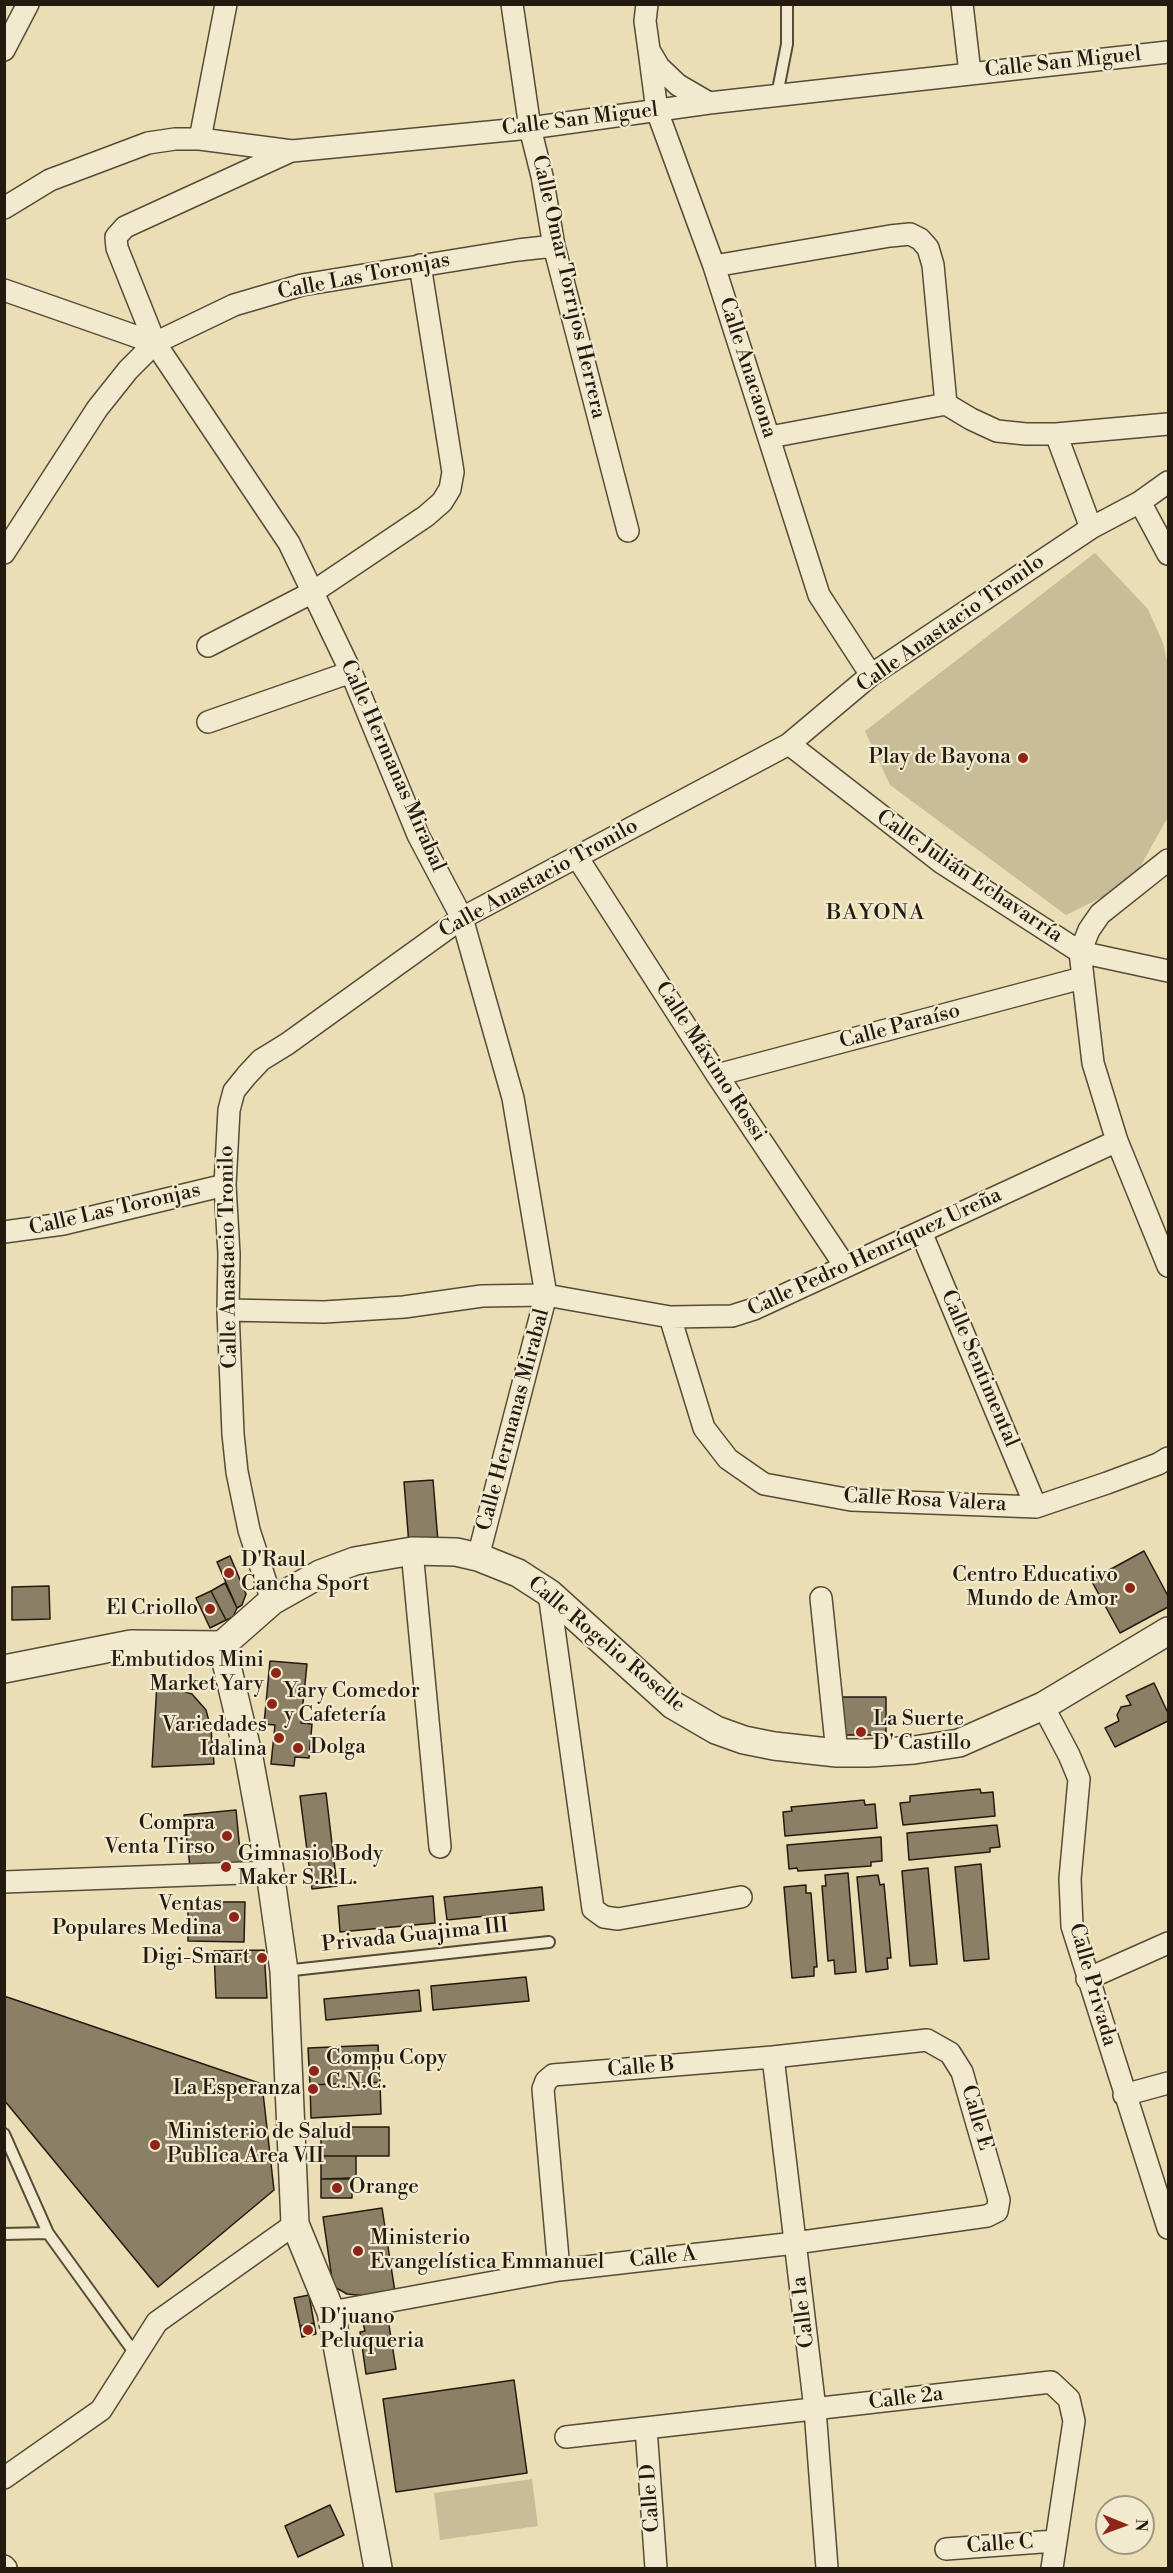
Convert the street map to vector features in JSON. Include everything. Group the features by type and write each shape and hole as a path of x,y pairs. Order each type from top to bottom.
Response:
{"street":[{"path":"4,50 28,4"},
{"path":"200,140 226,4"},
{"name":"Calle Omar Torrijos Herrera","path":"512,4 530,128 542,176 554,246 628,531"},
{"name":"Calle Anacaona","path":"647,4 645,21 657,111 714,266 819,595 871,675"},
{"path":"962,4 970,73"},
{"name":"Calle Anacaona","path":"649,50 658,67 678,85 709,103"},
{"name":"Calle San Miguel","path":"4,208 50,180 148,143 176,139 292,151 530,128 709,103 1168,52"},
{"name":"Calle Hermanas Mirabal","path":"292,151 125,227 116,237 117,248 154,343 289,543 314,592 351,672 418,835 462,918 513,1098 546,1295 478,1557"},
{"path":"714,266 890,236 910,234 920,239 928,248 933,265 946,404"},
{"name":"Calle Las Toronjas","path":"4,553 98,409 128,370 154,343 234,305 302,285 554,246"},
{"path":"208,646 314,592 426,516 442,502 450,489 452,464 420,265"},
{"path":"4,290 154,343"},
{"path":"770,437 946,404 997,431 1056,434 1168,424"},
{"path":"1056,434 1091,528"},
{"name":"Calle Anastacio Tronilo","path":"272,1601 249,1530 237,1472 233,1434 225,1185 229,1110 234,1091 261,1060 287,1044 462,918 789,744 871,675 1091,528 1140,502 1168,482"},
{"path":"1140,502 1168,554"},
{"path":"208,722 351,672"},
{"name":"Calle Julián Echavarría","path":"789,744 942,863 1080,952 1168,971"},
{"name":"Calle Máximo Rossi","path":"577,857 717,1076 845,1266"},
{"path":"1168,860 1100,914 1089,930 1080,952 1093,1063 1117,1142 1168,1266"},
{"name":"Calle Paraíso","path":"717,1076 1082,978"},
{"name":"Calle Pedro Henríquez Ureña","path":"228,1310 324,1312 404,1308 482,1296 546,1295 670,1317 743,1314 1117,1142"},
{"name":"Calle Las Toronjas","path":"4,1232 63,1224 225,1185"},
{"name":"Calle Sentimental","path":"921,1232 1036,1507"},
{"name":"Calle Rosa Valera","path":"670,1317 704,1428 728,1460 764,1484 850,1500 1036,1507 1117,1480 1168,1458"},
{"path":"412,1551 440,1847"},
{"name":"Calle Rogelio Roselle","path":"222,1645 272,1601 320,1574 356,1562 412,1551 456,1552 478,1557 518,1573 549,1593 673,1705 716,1730 744,1740 774,1746 837,1753 914,1750 958,1743 1042,1706 1168,1631"},
{"path":"549,1593 593,1910 604,1917 618,1919 741,1897"},
{"path":"821,1598 837,1753"},
{"path":"4,1669 131,1644 222,1645 249,1758 270,1872 284,1971 295,2224 330,2312 378,2568"},
{"name":"Calle Privada","path":"1042,1706 1070,1755 1079,1779 1070,1879 1072,1926 1168,2228"},
{"path":"4,1882 270,1872"},
{"path":"1087,1979 1168,1943"},
{"name":"Calle B","path":"559,2270 543,2089 546,2081 553,2075 773,2057 927,2040"},
{"name":"Calle E","path":"927,2040 950,2053 962,2072 999,2200 997,2211"},
{"name":"Calle 1a","path":"773,2057 815,2409 827,2568"},
{"path":"1124,2095 1168,2083"},
{"name":"Calle A","path":"330,2312 559,2270 795,2243 987,2216 997,2211"},
{"path":"4,2478 101,2410 157,2322 295,2224"},
{"name":"Calle 2a","path":"566,2437 1051,2382 1069,2399 1074,2421 1052,2568"},
{"name":"Calle D","path":"646,2428 656,2568"},
{"name":"Calle C","path":"946,2548 1055,2541"}],"lane":[{"path":"777,95 787,44 788,4"},
{"name":"Privada Guajima III","path":"284,1971 549,1942"},
{"path":"4,2134 48,2233 136,2355"},
{"path":"4,2234 48,2233"}],"shaded area":[{"name":"Play de Bayona","path":"1095,553 1148,609 1163,643 1168,665 1168,817 1131,883 1066,915 890,785 865,731"},
{"path":"532,2479 538,2526 440,2540 434,2493"}],"building":[{"path":"433,1480 438,1542 409,1545 404,1482"},
{"name":"Centro Educativo Mundo de Amor","path":"1144,1551 1168,1596 1168,1607 1120,1633 1091,1580"},
{"name":"D'Raul Cancha Sport","path":"230,1556 246,1594 242,1605 237,1608 217,1562"},
{"path":"225,1583 237,1608 233,1617 226,1620 211,1591"},
{"path":"49,1586 50,1619 12,1620 12,1587"},
{"name":"El Criollo","path":"211,1591 226,1620 210,1628 196,1598"},
{"path":"270,1661 307,1664 301,1723 312,1724 309,1758 295,1757 294,1766 271,1764 275,1725 264,1724"},
{"path":"157,1683 192,1694 206,1710 211,1729 214,1764 152,1767"},
{"path":"1154,1683 1168,1713 1168,1721 1115,1747 1105,1728 1119,1721 1117,1715 1121,1707 1131,1705 1126,1696"},
{"path":"841,1697 886,1697 886,1735 841,1735"},
{"path":"980,1789 981,1793 993,1792 995,1816 903,1825 900,1803 910,1802 910,1796"},
{"path":"326,1793 337,1886 312,1889 300,1796"},
{"path":"864,1800 865,1805 875,1804 877,1828 785,1836 783,1812 792,1811 791,1807"},
{"path":"236,1810 241,1862 190,1867 184,1815"},
{"path":"997,1825 1000,1847 990,1848 990,1852 909,1860 907,1833"},
{"path":"881,1837 882,1861 871,1862 871,1866 798,1871 797,1868 789,1869 787,1845"},
{"path":"981,1864 989,1959 964,1961 955,1867"},
{"path":"928,1868 937,1964 910,1966 902,1871"},
{"path":"848,1873 856,1972 835,1974 834,1960 828,1961 822,1886 826,1886 825,1875"},
{"path":"878,1875 880,1885 884,1884 891,1958 887,1958 888,1969 866,1972 857,1877"},
{"path":"806,1885 806,1893 811,1893 817,1967 814,1967 814,1976 792,1978 784,1887"},
{"path":"542,1887 544,1910 447,1920 444,1897"},
{"path":"433,1896 435,1923 340,1932 338,1906"},
{"path":"188,1902 245,1902 244,1942 188,1941"},
{"path":"264,1950 267,1998 216,1998 214,1951"},
{"path":"526,1977 529,2001 433,2010 431,1986"},
{"path":"419,1990 421,2011 326,2020 324,1999"},
{"name":"Ministerio de Salud Publica Area VII","path":"4,1996 262,2084 274,2190 158,2287 4,2100"},
{"path":"378,2045 380,2082 310,2085 308,2048"},
{"path":"380,2082 381,2114 311,2118 310,2085"},
{"path":"321,2127 389,2127 389,2156 321,2156"},
{"path":"321,2156 356,2156 356,2179 321,2179"},
{"name":"Orange","path":"352,2178 352,2198 321,2198 321,2179"},
{"name":"Ministerio Evangelística Emmanuel","path":"382,2208 395,2292 367,2296 347,2294 333,2286 323,2217"},
{"path":"309,2295 314,2323 300,2326 294,2298"},
{"path":"388,2319 396,2369 366,2374 360,2332 365,2331 363,2323"},
{"name":"D'juano Peluqueria","path":"314,2323 316,2334 302,2337 300,2326"},
{"path":"514,2380 527,2473 396,2492 383,2399"},
{"path":"330,2505 344,2535 298,2557 285,2526"}],"place":[{"name":"Play de Bayona","path":"1023,758"},
{"name":"D'Raul Cancha Sport","path":"229,1573"},
{"name":"Centro Educativo Mundo de Amor","path":"1130,1588"},
{"name":"El Criollo","path":"210,1609"},
{"name":"Embutidos Mini Market Yary","path":"276,1673"},
{"name":"Yary Comedor y Cafetería","path":"272,1704"},
{"name":"La Suerte D' Castillo","path":"861,1732"},
{"name":"Variedades Idalina","path":"279,1738"},
{"name":"Dolga","path":"298,1748"},
{"name":"Compra Venta Tirso","path":"227,1836"},
{"name":"Gimnasio Body Maker S.R.L.","path":"226,1867"},
{"name":"Ventas Populares Medina","path":"234,1917"},
{"name":"Digi-Smart","path":"262,1958"},
{"name":"Compu Copy C.N.C.","path":"314,2071"},
{"name":"La Esperanza","path":"313,2089"},
{"name":"Ministerio de Salud Publica Area VII","path":"155,2145"},
{"name":"Orange","path":"337,2188"},
{"name":"Ministerio Evangelística Emmanuel","path":"358,2251"},
{"name":"D'juano Peluqueria","path":"308,2330"}],"district":[{"name":"BAYONA","path":"876,914"}]}
